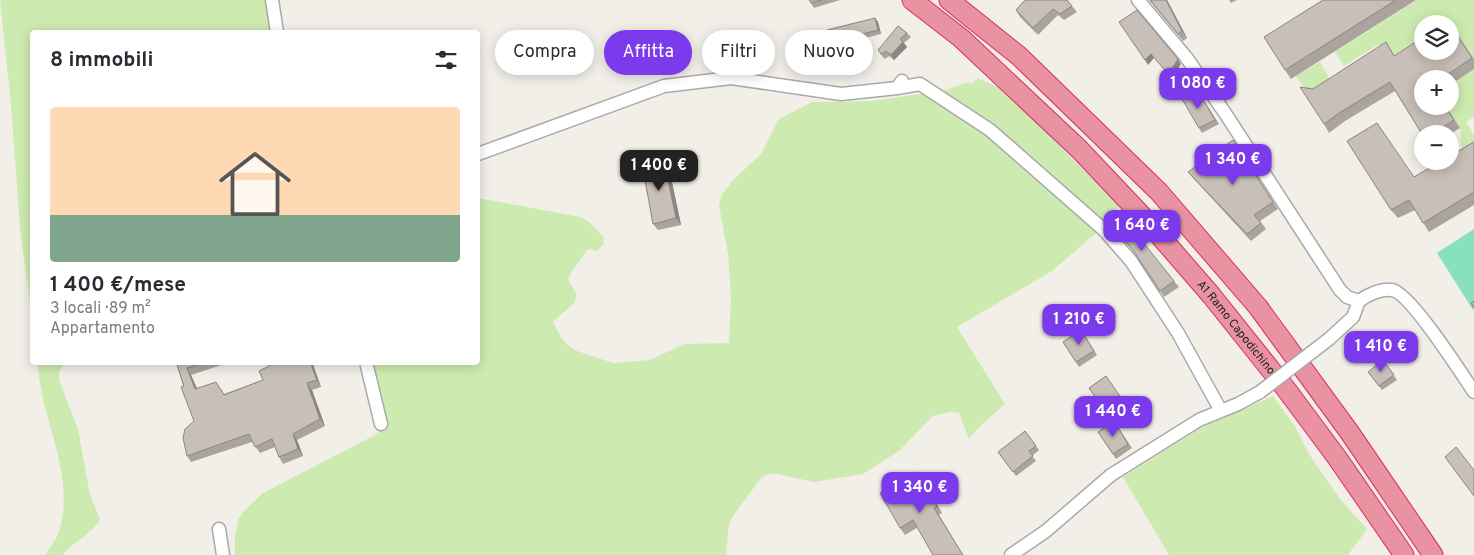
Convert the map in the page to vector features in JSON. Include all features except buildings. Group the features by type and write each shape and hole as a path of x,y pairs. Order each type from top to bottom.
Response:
{"highway":[{"name":"A1 Ramo Capodichino","path":"912,0 961,38 1024,97 1079,149 1146,220 1211,294 1286,389 1338,459 1404,555"},
{"path":"950,0 1018,56 1159,192 1258,307 1350,434 1432,554"}],"street":[{"path":"272,0 277,30"},
{"path":"1138,0 1186,57 1225,113 1340,290 1347,297 1359,301 1381,291 1392,290 1402,294 1427,325 1474,392"},
{"path":"480,153 664,86 731,78 841,94 900,84 920,84 990,130 1104,230 1131,260 1178,333 1220,412"},
{"path":"1011,555 1046,531 1112,475 1199,420 1238,404 1260,392 1329,339 1353,317 1359,301"},
{"path":"367,365 381,424"},
{"path":"219,529 224,555"}],"green space":[{"path":"0,0 274,0 275,30 30,30 30,302 20,229 11,105"},
{"path":"1417,0 1474,0 1474,59 1459,37 1459,15 1414,15 1414,53 1400,65 1391,51 1378,45 1344,66 1335,52"},
{"path":"1320,62 1331,81 1308,95 1296,76"},
{"path":"1474,69 1474,117 1466,122 1474,136 1474,142 1462,150 1460,128 1452,115 1459,115 1459,75"},
{"path":"978,78 1006,91 1119,206 1095,234 1052,271 957,327 1005,404 976,430 969,439 959,413 950,412 933,416 899,451 863,474 814,482 769,474 761,478 733,516 729,524 726,555 235,555 235,537 238,520 243,512 263,493 375,435 388,423 373,365 480,365 480,198 581,217 603,236 604,244 597,251 588,249 572,271 568,279 577,295 574,303 553,322 562,339 577,351 613,363 650,360 684,344 729,343 731,296 728,254 719,206 721,196 733,180 761,154 779,119 812,102 872,101 946,90 968,82 971,84"},
{"path":"1474,229 1474,309 1473,310 1437,253"},
{"path":"38,365 64,365 59,371 59,380 78,429 90,495 100,519 97,525 63,555 45,555 60,528 63,485 60,465 40,384"},
{"path":"1273,396 1295,426 1309,454 1340,499 1367,529 1348,555 1169,555 1123,477 1199,429"}]}
